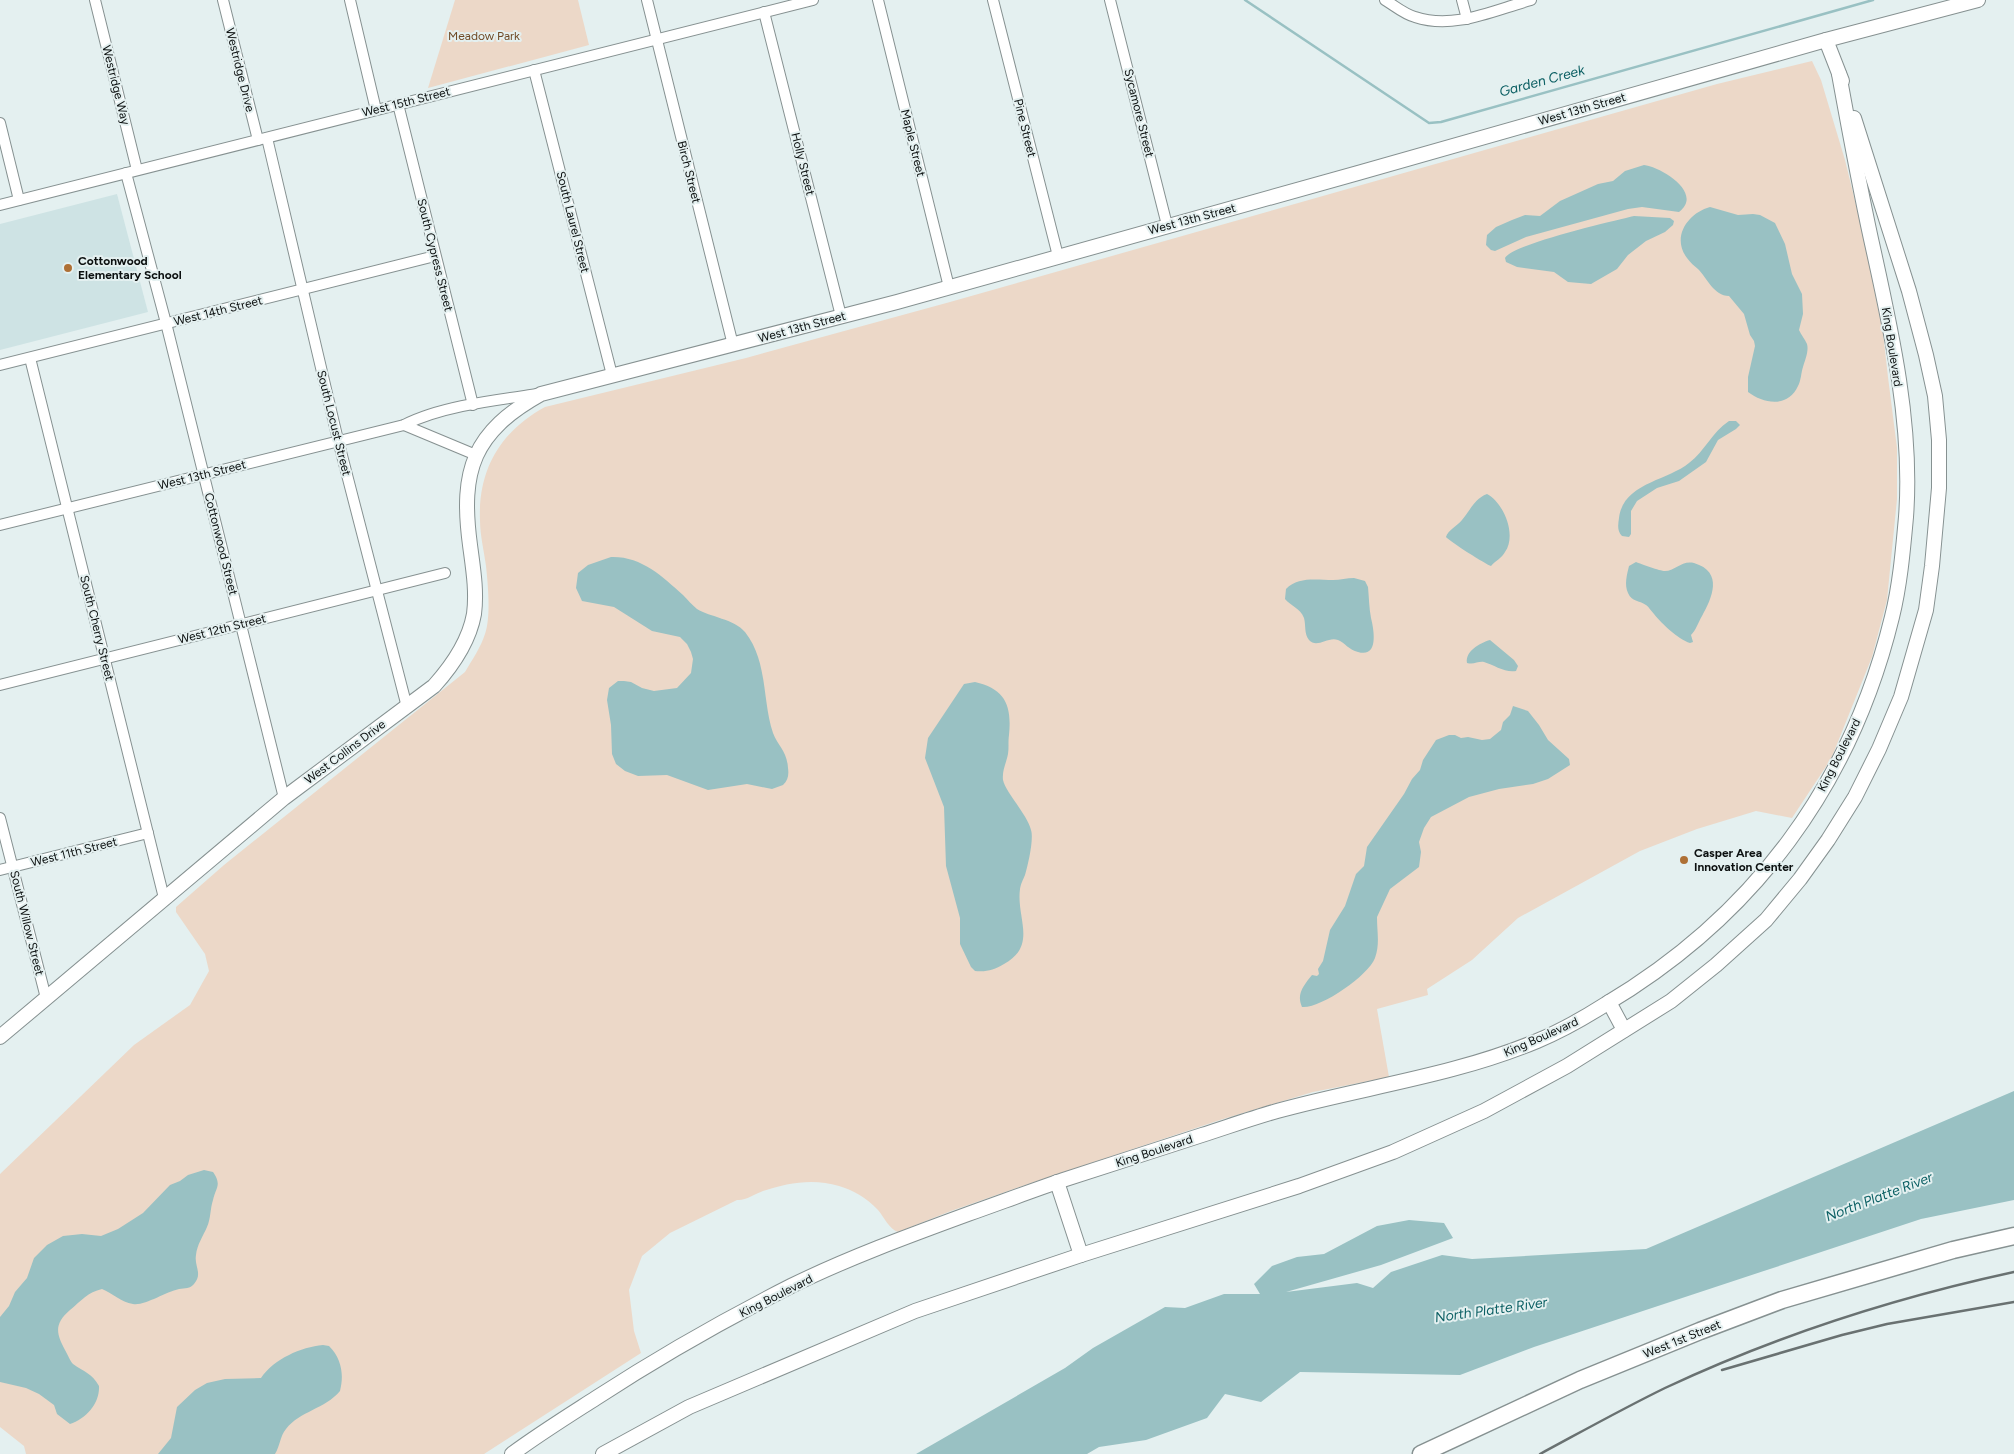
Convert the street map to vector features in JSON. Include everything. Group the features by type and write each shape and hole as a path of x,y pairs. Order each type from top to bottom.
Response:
{"main road":[{"name":"West 1st Street","path":"1420,1454 1580,1380 1709,1327 1782,1300 1953,1250 2014,1236"}],"street":[{"name":"Westridge Way","path":"96,0 137,170"},
{"name":"Westridge Drive","path":"223,0 263,139"},
{"path":"350,0 376,110"},
{"name":"Birch Street","path":"647,0 732,344"},
{"name":"West 15th Street","path":"0,205 813,0"},
{"name":"Maple Street","path":"878,0 949,286"},
{"name":"Pine Street","path":"993,0 1058,256"},
{"name":"Sycamore Street","path":"1110,0 1168,225"},
{"path":"1385,0 1406,14 1442,22 1467,19 1531,0"},
{"path":"1462,0 1467,19"},
{"name":"West 13th Street","path":"0,525 404,425 418,418 473,405 541,394 841,316 1358,173 1826,40 1978,0"},
{"name":"Holly Street","path":"764,12 841,316"},
{"name":"King Boulevard","path":"603,1454 689,1407 915,1311 1081,1255 1298,1186 1393,1152 1484,1111 1567,1066 1671,1001 1716,965 1766,920 1800,879 1828,840 1855,797 1901,697 1926,610 1939,488 1939,440 1935,396 1926,355 1909,291 1839,74 1826,40"},
{"name":"South Laurel Street","path":"534,70 612,375"},
{"name":"King Boulevard","path":"512,1454 660,1357 793,1285 888,1243 1056,1182 1277,1111 1444,1072 1498,1056 1576,1023 1639,985 1679,956 1744,896 1785,847 1809,812 1838,762 1861,714 1893,612 1906,512 1904,421 1885,302 1851,144 1839,74"},
{"name":"South Cypress Street","path":"398,104 473,405"},
{"path":"0,123 19,200"},
{"name":"South Locust Street","path":"263,139 407,707"},
{"name":"Cottonwood Street","path":"126,173 166,323 284,798"},
{"name":"West 14th Street","path":"0,365 435,256"},
{"name":"South Cherry Street","path":"30,358 164,898"},
{"name":"West Collins Drive","path":"0,1037 284,798 434,686 451,667 465,642 474,615 475,588 466,508 468,481 476,454 480,445 500,422 522,404 541,394"},
{"path":"404,425 476,454"},
{"name":"West 12th Street","path":"0,685 445,573"},
{"name":"South Willow Street","path":"0,818 46,998"},
{"name":"West 11th Street","path":"0,870 148,832"},
{"path":"1609,1002 1624,1030"},
{"path":"1056,1182 1081,1255"}],"shaded area":[{"name":"Cottonwood Elementary School","path":"117,194 148,312 0,350 0,224"}],"green space":[{"name":"Meadow Park","path":"455,0 578,0 589,45 428,88"},
{"path":"1812,61 1821,80 1845,160 1864,238 1883,333 1897,448 1897,499 1887,600 1872,657 1831,759 1792,818 1756,811 1697,829 1640,851 1518,918 1472,960 1427,989 1428,995 1377,1009 1389,1077 1313,1092 1220,1120 1034,1182 898,1232 892,1228 878,1210 865,1198 839,1186 820,1182 800,1182 781,1186 737,1200 670,1233 642,1256 629,1290 634,1331 641,1353 484,1454 26,1454 24,1446 0,1427 0,1174 134,1045 190,1005 209,971 205,954 176,912 176,907 224,865 465,672 483,639 488,618 488,582 480,526 480,501 483,484 495,453 516,428 529,417 545,407 746,358 950,302 1717,84"}],"water":[{"path":"1644,165 1669,176 1683,189 1686,197 1685,205 1679,212 1642,207 1628,209 1526,237 1495,251 1486,245 1487,235 1496,227 1525,215 1540,216 1560,201 1598,184 1613,181 1625,171"},
{"path":"1710,207 1738,215 1760,215 1775,223 1785,244 1792,274 1802,294 1803,314 1799,330 1807,344 1808,350 1798,386 1794,393 1782,401 1768,401 1748,392 1748,377 1755,346 1744,314 1729,296 1719,293 1711,286 1682,250 1681,234 1684,227 1695,215"},
{"path":"1634,216 1670,218 1674,221 1673,225 1665,232 1646,241 1628,255 1617,269 1591,284 1568,282 1554,272 1517,267 1506,262 1505,258 1512,252 1526,246"},
{"path":"1729,421 1736,421 1740,425 1718,440 1706,462 1679,481 1657,488 1637,501 1631,511 1631,534 1629,537 1622,536 1618,525 1619,518 1622,506 1629,497 1647,484 1689,463 1700,453 1723,425"},
{"path":"1487,494 1499,504 1507,520 1510,537 1504,554 1491,566 1468,553 1446,537 1475,502"},
{"path":"611,557 632,560 650,568 697,609 735,624 745,632 758,655 773,733 787,762 788,775 783,785 772,789 747,784 708,790 667,775 638,776 625,771 616,764 612,754 611,725 607,700 609,688 618,681 624,681 654,691 677,688 691,673 693,659 687,644 680,637 652,631 614,607 582,601 576,588 578,573 588,565"},
{"path":"1636,562 1655,569 1669,571 1690,562 1703,567 1709,573 1713,586 1712,594 1696,629 1691,635 1693,642 1690,643 1675,635 1647,606 1630,596 1626,587 1627,576 1629,566"},
{"path":"1354,578 1365,581 1368,587 1374,636 1372,647 1365,653 1355,651 1334,639 1319,643 1309,640 1306,635 1304,618 1298,609 1285,599 1286,589 1302,580"},
{"path":"1490,640 1514,660 1518,666 1516,671 1504,670 1484,662 1467,663 1468,655 1471,651 1478,645"},
{"path":"975,682 985,685 1000,694 1007,707 1010,724 1003,780 1029,824 1032,834 1029,859 1020,889 1023,940 1014,957 994,969 983,971 975,971 971,967 960,944 960,918 946,866 944,807 925,758 928,738 964,684"},
{"path":"1513,706 1528,711 1548,740 1569,759 1570,765 1548,779 1533,784 1499,789 1469,797 1431,817 1424,828 1419,842 1421,852 1419,867 1390,889 1377,917 1377,948 1371,965 1343,990 1320,1003 1302,1007 1300,994 1312,975 1317,976 1319,974 1318,969 1323,961 1330,930 1345,906 1356,874 1364,866 1367,847 1420,770 1423,760 1436,740 1449,735 1461,738 1490,739 1501,730 1503,722 1510,715"},
{"name":"North Platte River","path":"2014,1091 2014,1200 1921,1219 1534,1347 1460,1375 1300,1372 1261,1402 1225,1394 1207,1418 1146,1440 1099,1447 1087,1454 916,1454 1065,1368 1093,1348 1165,1307 1185,1308 1224,1294 1260,1294 1254,1284 1272,1266 1297,1257 1324,1254 1377,1226 1409,1220 1444,1223 1453,1238 1381,1265 1286,1292 1357,1283 1373,1288 1391,1272 1442,1255 1472,1259 1646,1249"},
{"path":"204,1170 213,1172 218,1186 208,1224 197,1251 198,1277 194,1284 189,1288 179,1289 138,1304 124,1301 102,1289 85,1297 65,1315 59,1324 58,1334 70,1360 73,1364 91,1375 99,1386 97,1398 91,1410 76,1422 70,1424 57,1414 54,1405 39,1394 26,1388 0,1382 0,1317 9,1306 15,1292 27,1278 34,1258 47,1245 63,1236 82,1234 101,1236 118,1229 143,1213 170,1185 188,1175"},
{"path":"323,1345 329,1346 337,1356 342,1373 340,1391 327,1402 292,1423 284,1432 275,1454 158,1454 171,1438 177,1407 195,1390 207,1383 225,1379 261,1378 273,1365 289,1355 306,1348"}],"waterway":[{"name":"Garden Creek","path":"1245,0 1429,123 1441,122 1873,0"}],"railway":[{"path":"1540,1454 1665,1388 1793,1335 1880,1306 2014,1272"},
{"path":"1722,1370 1887,1324 2014,1302"}],"place":[{"name":"Cottonwood Elementary School","path":"68,268"},
{"name":"Casper Area Innovation Center","path":"1684,860"}]}
